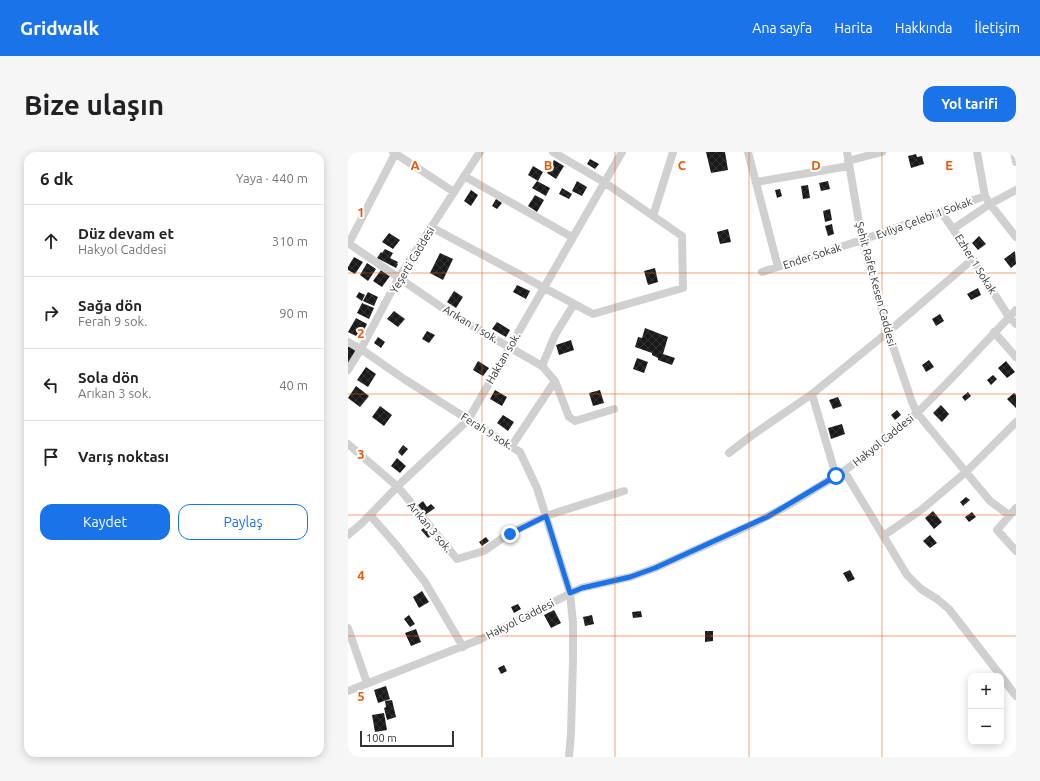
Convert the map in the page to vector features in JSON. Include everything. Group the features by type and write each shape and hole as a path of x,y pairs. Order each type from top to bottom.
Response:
{"street":[{"path":"348,243 395,152 454,192"},
{"name":"Yeşerti Caddesi","path":"348,370 361,349 399,277 480,152"},
{"path":"431,227 593,314 683,288 682,236 604,182 553,152"},
{"name":"Haktan sok.","path":"348,535 468,420 622,152"},
{"path":"653,216 673,152"},
{"path":"748,152 778,267"},
{"name":"Şehit Rafet Kesen Caddesi","path":"847,152 862,240 888,332 907,389 917,413 990,501 1009,515"},
{"path":"756,182 848,164 882,152"},
{"path":"977,152 985,196 1016,237"},
{"path":"1014,152 1016,162"},
{"path":"464,176 572,238"},
{"name":"Evliya Çelebi 1 Sokak","path":"953,229 990,204 1016,190"},
{"name":"Evliya Çelebi 1 Sokak","path":"862,240 985,196"},
{"name":"Ezher 1 Sokak","path":"941,212 973,259 1009,317 1016,324"},
{"name":"Ender Sokak","path":"762,272 862,240"},
{"name":"Arıkan 1 sok.","path":"348,243 450,313 542,366 555,381 569,417 572,420 575,421 614,409"},
{"path":"729,453 812,394 888,332 973,259"},
{"path":"542,366 555,335 574,304"},
{"name":"Hakyol Caddesi","path":"348,691 367,682 463,647 582,588 639,574 767,517 844,471 879,445 917,413 1016,310"},
{"path":"994,332 1016,357"},
{"name":"Ferah 9 sok.","path":"348,342 520,452 537,488 570,593 573,623 573,659 569,757"},
{"path":"511,447 555,381"},
{"path":"812,394 836,476"},
{"path":"882,536 921,510 966,472 1016,422"},
{"name":"Arıkan 3 sok.","path":"348,444 398,487 457,559 484,551 510,534 546,516"},
{"path":"844,471 907,575 921,589 949,609 999,673"},
{"path":"546,516 624,491"},
{"path":"1016,508 997,530 1016,551"},
{"path":"370,515 425,582 463,647"},
{"path":"348,628 367,682"},
{"path":"1004,680 1016,696"}],"building":[{"path":"706,152 725,152 728,170 711,173"},
{"path":"916,154 917,157 922,156 924,164 911,168 908,156"},
{"path":"590,159 599,164 595,169 587,164"},
{"path":"554,160 564,166 556,179 547,173"},
{"path":"533,166 543,172 538,181 528,175"},
{"path":"537,181 550,188 546,196 532,188"},
{"path":"577,181 587,187 582,196 572,191"},
{"path":"828,181 830,189 821,191 819,183"},
{"path":"808,185 810,198 803,199 801,186"},
{"path":"562,188 572,194 569,199 559,194"},
{"path":"780,189 782,196 777,198 775,190"},
{"path":"471,190 478,195 471,206 464,201"},
{"path":"535,195 544,200 537,212 528,206"},
{"path":"496,199 502,203 497,209 492,206"},
{"path":"830,209 832,220 825,222 823,211"},
{"path":"832,224 834,234 828,236 825,226"},
{"path":"728,229 731,242 720,244 717,232"},
{"path":"389,233 400,240 393,249 382,242"},
{"path":"979,236 986,244 978,250 972,243"},
{"path":"385,249 393,253 390,258 398,262 396,268 377,258"},
{"path":"1015,251 1016,264 1011,268 1004,259"},
{"path":"440,253 453,259 443,280 430,273"},
{"path":"354,257 363,262 355,274 348,270 348,267"},
{"path":"367,263 376,269 368,281 360,275"},
{"path":"655,268 658,282 648,285 644,271"},
{"path":"381,270 390,276 382,287 373,281"},
{"path":"517,285 530,291 526,299 513,292"},
{"path":"978,288 981,295 971,300 967,294"},
{"path":"454,291 463,297 456,308 447,302"},
{"path":"359,292 365,295 362,301 356,297"},
{"path":"368,292 378,297 374,306 363,301"},
{"path":"362,303 374,308 369,319 357,313"},
{"path":"394,311 405,319 398,327 387,319"},
{"path":"940,314 944,321 936,326 932,319"},
{"path":"356,318 367,324 360,338 348,332"},
{"path":"497,322 510,330 506,337 492,329"},
{"path":"645,328 668,337 663,354 675,358 672,365 658,360 658,358 652,355 652,353 635,347 638,337 642,338"},
{"path":"427,331 435,335 429,343 422,339"},
{"path":"378,337 385,342 381,348 374,343"},
{"path":"571,340 574,350 559,355 556,345"},
{"path":"349,346 357,352 348,366 348,347"},
{"path":"637,358 648,362 644,373 633,369"},
{"path":"929,360 934,367 926,372 922,365"},
{"path":"478,361 489,368 483,376 473,370"},
{"path":"1006,361 1015,372 1007,378 998,368"},
{"path":"366,367 376,374 368,387 357,380"},
{"path":"993,375 997,379 991,385 987,380"},
{"path":"356,386 369,396 360,407 348,398"},
{"path":"495,390 507,397 502,406 490,399"},
{"path":"600,390 604,403 593,406 589,393"},
{"path":"968,392 971,396 965,401 962,397"},
{"path":"1014,393 1016,395 1016,408 1007,399"},
{"path":"838,397 842,406 833,409 829,400"},
{"path":"941,405 949,414 942,422 933,413"},
{"path":"380,406 392,415 384,426 372,417"},
{"path":"897,410 901,415 895,420 891,415"},
{"path":"503,415 514,422 508,431 497,423"},
{"path":"842,424 845,434 831,439 828,428"},
{"path":"403,445 408,449 402,456 398,452"},
{"path":"397,458 406,466 400,473 391,466"},
{"path":"966,497 970,500 963,506 960,502"},
{"path":"423,501 427,507 431,504 435,508 425,515 418,505"},
{"path":"933,511 942,522 934,529 925,518"},
{"path":"972,512 976,517 969,522 965,517"},
{"path":"425,527 431,536 428,538 421,530"},
{"path":"930,535 937,543 930,548 923,541"},
{"path":"486,537 489,541 482,546 479,542"},
{"path":"850,570 855,579 848,582 843,573"},
{"path":"422,591 429,602 419,608 413,597"},
{"path":"518,604 521,609 514,613 511,607"},
{"path":"554,610 561,623 551,628 544,615"},
{"path":"641,611 642,617 633,618 632,612"},
{"path":"409,615 415,624 410,627 404,619"},
{"path":"592,615 594,624 585,626 583,617"},
{"path":"416,629 421,642 411,646 405,633"},
{"path":"705,631 713,631 713,641 705,642"},
{"path":"504,665 507,671 501,674 498,668"},
{"path":"386,686 390,699 378,703 374,690"},
{"path":"392,700 396,717 387,720 384,708 386,707 385,701"},
{"path":"384,713 387,730 375,732 372,715"}],"route":[{"path":"510,534 546,516 570,593 599,583 630,577 655,568 767,517 788,506 836,476"}]}
